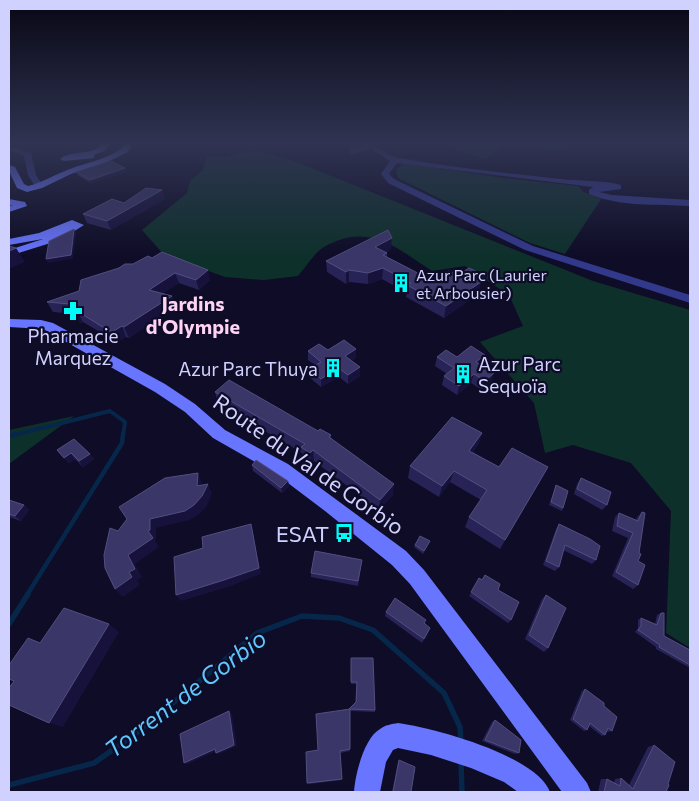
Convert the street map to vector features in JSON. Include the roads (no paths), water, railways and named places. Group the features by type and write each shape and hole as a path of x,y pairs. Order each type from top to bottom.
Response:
{"street":[{"path":"17,180 20,186 27,188 39,186 51,180"},
{"path":"35,180 39,186"},
{"path":"390,180 518,244 690,299"},
{"path":"553,180 618,187 593,190 592,192 596,194 643,201 690,203"},
{"path":"9,202 22,204 22,206 9,209"},
{"path":"9,242 42,236 72,223 79,225 56,238 9,253"},
{"name":"Route du Val de Gorbio","path":"9,323 41,324 123,366 190,408 219,434 282,469 399,558 417,577 578,792"},
{"path":"367,792 368,779 379,748 389,737 404,735 478,758 512,772 537,792"}],"waterway":[{"name":"Torrent de Gorbio","path":"10,436 110,411 125,422 123,436"},
{"name":"Torrent de Gorbio","path":"9,436 15,434"},
{"name":"Torrent de Gorbio","path":"27,595 122,443 123,434"},
{"name":"Torrent de Gorbio","path":"9,624 28,594"},
{"name":"Torrent de Gorbio","path":"9,785 94,763 138,732 257,633 302,616 339,618 373,630 444,693 460,727 461,742"},
{"name":"Torrent de Gorbio","path":"461,761 462,792"}],"place":[{"name":"Azur Parc (Laurier et Arbousier)","path":"401,283"},
{"name":"Pharmacie Marquez","path":"73,311"},
{"name":"Azur Parc Thuya","path":"333,368"},
{"name":"Azur Parc Sequoïa","path":"463,374"},
{"name":"ESAT","path":"344,533"}],"district":[{"name":"Jardins d'Olympie","path":"193,314"}]}
